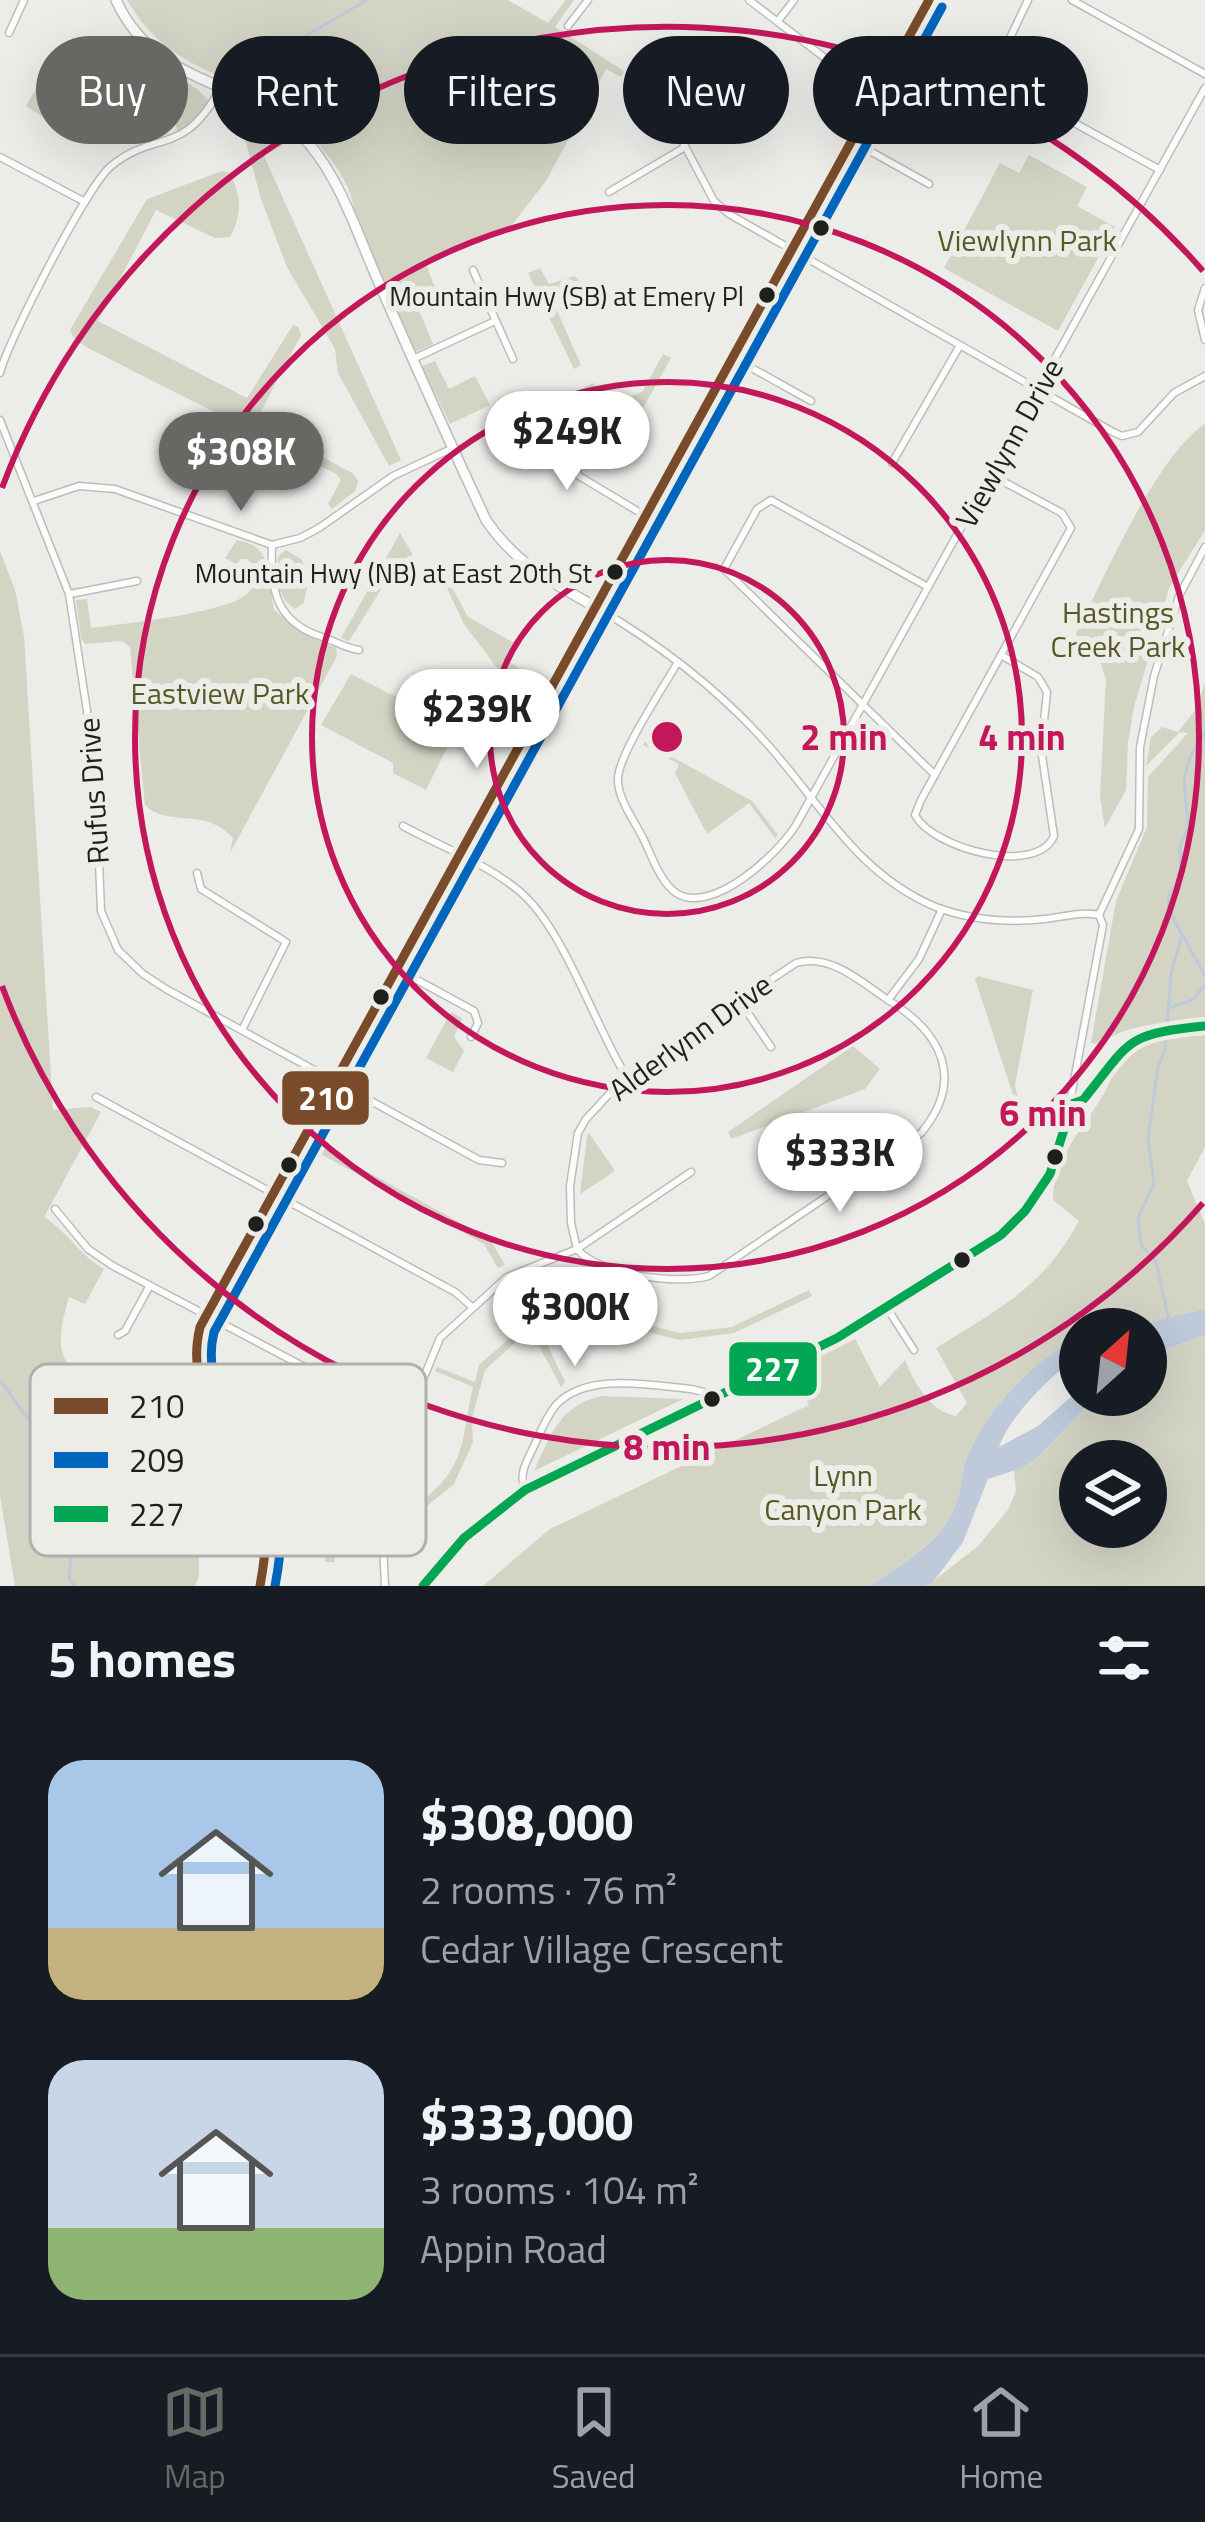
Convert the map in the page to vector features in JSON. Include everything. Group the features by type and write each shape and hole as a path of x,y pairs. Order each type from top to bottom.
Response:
{"main road":[{"path":"116,0 147,45 170,65 212,85"},
{"path":"909,36 929,0"},
{"path":"309,144 337,189 486,520 509,552 594,606"},
{"path":"195,1364 195,1346 206,1316 850,144"},
{"path":"260,1586 262,1556"}],"street":[{"path":"9,33 24,0"},
{"path":"568,26 588,0"},
{"path":"749,0 813,48"},
{"path":"778,21 794,0"},
{"path":"1011,36 1028,0"},
{"path":"1075,1 1205,74"},
{"name":"Viewlynn Drive","path":"678,662 621,764 618,778 627,806 674,892 691,899 710,897 764,862 789,836 1205,88"},
{"path":"0,373 12,340 96,181 126,155 184,134 212,104"},
{"path":"1088,130 1160,170"},
{"path":"684,144 714,201 1113,432 1122,436 1138,432 1174,392 1205,376"},
{"path":"857,144 929,184"},
{"path":"608,193 685,147"},
{"path":"0,157 85,202"},
{"path":"473,270 513,359"},
{"path":"1205,288 1198,310 1205,340"},
{"path":"413,359 495,320"},
{"path":"892,463 960,346"},
{"path":"732,357 811,401"},
{"path":"547,417 580,476 644,515"},
{"name":"Rufus Drive","path":"0,420 69,594 95,763 101,910 118,950 143,974 242,1030"},
{"path":"34,501 70,487 115,489 272,545 319,528 393,476 452,448"},
{"path":"992,475 1062,513 1071,528 934,775 915,818 953,844 986,853 1034,855 1052,843 1054,830 1041,749 1047,692 1038,677 1001,656"},
{"path":"928,588 771,500 757,509 724,569 934,775"},
{"path":"272,545 273,596 285,616 313,634 359,650"},
{"path":"423,1586 454,1548 525,1490 837,1338 988,1244 1018,1219 1051,1174 1072,1104 1103,925 1099,915 1138,829 1140,747 1154,676 1179,596 1205,547"},
{"path":"69,594 137,581"},
{"path":"594,606 678,662 758,733 867,865 909,894 942,909 1012,921 1099,915"},
{"path":"403,826 518,890 541,915 626,1076"},
{"path":"197,873 201,889 286,942 242,1030 479,1160 502,1163"},
{"path":"577,1249 586,1259 665,1280 700,1279 921,1133 941,1097 944,1076 937,1044 922,1023 888,1000 919,959 942,909"},
{"name":"Alderlynn Drive","path":"577,1249 569,1207 578,1132 626,1076 796,962 817,959 888,1000"},
{"path":"396,968 474,1011 478,1023 471,1037"},
{"path":"739,999 771,1047"},
{"path":"1072,1104 1078,1105 1090,1093 1117,1052 1141,1036 1205,1026"},
{"path":"96,1097 455,1292 472,1307"},
{"path":"805,1150 834,1193"},
{"path":"426,1366 434,1347 507,1277 577,1249 691,1172"},
{"path":"56,1209 88,1250 297,1364"},
{"path":"118,1335 125,1331 149,1287"},
{"path":"886,1307 914,1350"},
{"path":"525,1490 524,1467 550,1413 569,1395 607,1384 691,1389 703,1392 708,1400"},
{"path":"384,1556 386,1586"}],"green space":[{"path":"127,0 508,0 548,23 566,0 574,0 555,27 569,36 404,36 404,144 566,144 546,181 512,225 426,264 440,301 419,310 433,344 416,352 354,216 349,189 318,144 380,144 380,36 212,36 212,73 188,60 188,36 156,36"},
{"path":"599,55 623,73 621,77 606,69 599,82"},
{"path":"188,83 208,100 199,123 188,127"},
{"path":"36,88 36,113 26,106"},
{"path":"246,144 283,144 264,156 401,460 389,466 338,373 335,349 287,267"},
{"name":"Viewlynn Park","path":"1029,155 1087,187 1077,206 1115,227 1058,331 944,268 1000,163 1019,173"},
{"path":"222,171 229,173 238,197 237,221 230,237 215,238 156,210 98,321 247,398 293,325 298,327 301,335 256,421 352,473 358,481 355,491 332,509 328,504 341,480 336,474 88,348 70,330 147,199"},
{"path":"540,268 549,284 575,276 586,290 555,306 581,365 574,369 528,273"},
{"path":"663,354 671,358 623,444 610,437 584,387 593,383 609,407 643,391"},
{"path":"435,361 449,389 475,376 490,405 450,424 422,366"},
{"name":"Hastings Creek Park","path":"1205,424 1205,530 1169,588 1134,707 1126,790 1105,828 1100,797 1106,679 1100,661 1077,651 1076,634 1150,490 1186,440"},
{"path":"400,533 413,555 395,567 349,641 341,638"},
{"name":"Eastview Park","path":"237,540 264,557 274,610 312,638 336,648 337,656 230,853 233,838 222,828 164,815 145,805 130,647 122,641 85,644 76,600 87,599 91,628 174,617 237,600 253,584 254,566 247,559 237,564 225,558"},
{"path":"286,550 301,559 310,574 304,602 295,609 284,599 278,579 278,557"},
{"path":"0,551 15,590 24,636 53,1110 91,1107 101,1112 44,1217 104,1269 85,1304 69,1297 61,1336 68,1364 30,1364 30,1556 199,1556 195,1586 15,1586 0,1495"},
{"path":"444,573 468,617 516,644 507,661 540,680 525,705 464,624 440,574"},
{"path":"351,674 457,728 426,790 393,773 393,763 321,725"},
{"name":"Hastings Creek Park","path":"1205,682 1205,1021 1150,1025 1091,1043 1116,901 1147,827 1148,777 1188,733 1180,732 1146,766 1151,737 1162,727 1178,732 1197,708"},
{"path":"643,745 752,801 778,835 775,838 749,803 707,834 675,773 679,764"},
{"path":"975,979 1033,990 1015,1085 1018,1098 1014,1098"},
{"path":"451,1012 462,1018 454,1037 464,1051 453,1072 426,1058"},
{"name":"Lynn Canyon Park","path":"1205,1035 1205,1147 1187,1181 1205,1224 1205,1309 1167,1318 1167,1308 1059,1308 1059,1351 1017,1386 989,1419 967,1459 953,1513 912,1557 870,1586 483,1586 550,1529 809,1405 792,1371 855,1339 880,1387 905,1360 931,1402 956,1416 967,1403 936,1348 1017,1295 1050,1264 1079,1221 1053,1200 1058,1169 1072,1142 1126,1055 1147,1043"},
{"path":"853,1046 880,1069 865,1089 731,1139 728,1132"},
{"path":"589,1133 615,1171 580,1194 587,1136"},
{"path":"313,1142 490,1239 505,1265 498,1268 484,1244 310,1148"},
{"path":"516,1285 533,1319 577,1308 681,1333 732,1327 809,1290 812,1296 734,1333 680,1340 577,1315 538,1325 565,1382 561,1387 530,1329 485,1370 472,1418 473,1442 454,1484 426,1507 426,1495 441,1484 457,1459 473,1387 435,1371 437,1367 475,1382 479,1365 527,1323 510,1289"},
{"path":"1205,1335 1205,1586 927,1586 978,1546 1008,1510 1016,1491 1014,1471 1038,1457 1078,1416 1167,1416 1167,1349"},
{"path":"602,1396 683,1399 534,1471 566,1414"}],"water":[{"path":"1205,1309 1205,1335 1167,1349 1167,1318"},
{"path":"1059,1350 1059,1372 1012,1423 999,1447 1038,1426 1059,1408 1059,1416 1078,1416 1038,1457 1022,1468 988,1479 963,1542 933,1582 870,1586 922,1549 948,1521 978,1434 1002,1401"}],"waterway":[{"path":"305,36 367,0"},
{"path":"1169,1320 1156,1262 1141,1245 1138,1218 1154,1184 1148,1138 1158,1067 1165,1050 1171,974 1182,935 1168,897 1181,875 1180,846 1188,827 1184,778 1205,733"},
{"path":"1183,936 1205,976"},
{"path":"1169,1008 1192,1000 1205,985"},
{"path":"1,1381 30,1420"},
{"path":"71,1556 69,1578 74,1586"}],"transit line":[{"name":"210","path":"198,1364 200,1327 929,0"},
{"name":"209","path":"212,1364 214,1332 942,7"},
{"name":"227","path":"1072,1104 1083,1100 1131,1044 1158,1033 1205,1026"},
{"name":"227","path":"423,1586 464,1538 525,1490 837,1338 1001,1235 1025,1211 1050,1174 1072,1104"},
{"name":"210","path":"260,1586 264,1556"},
{"name":"209","path":"275,1586 279,1556"}],"place":[{"name":"Mountain Hwy (SB) at Emery Pl","path":"767,295"},
{"name":"Mountain Hwy (NB) at East 20th St","path":"615,572"}]}
